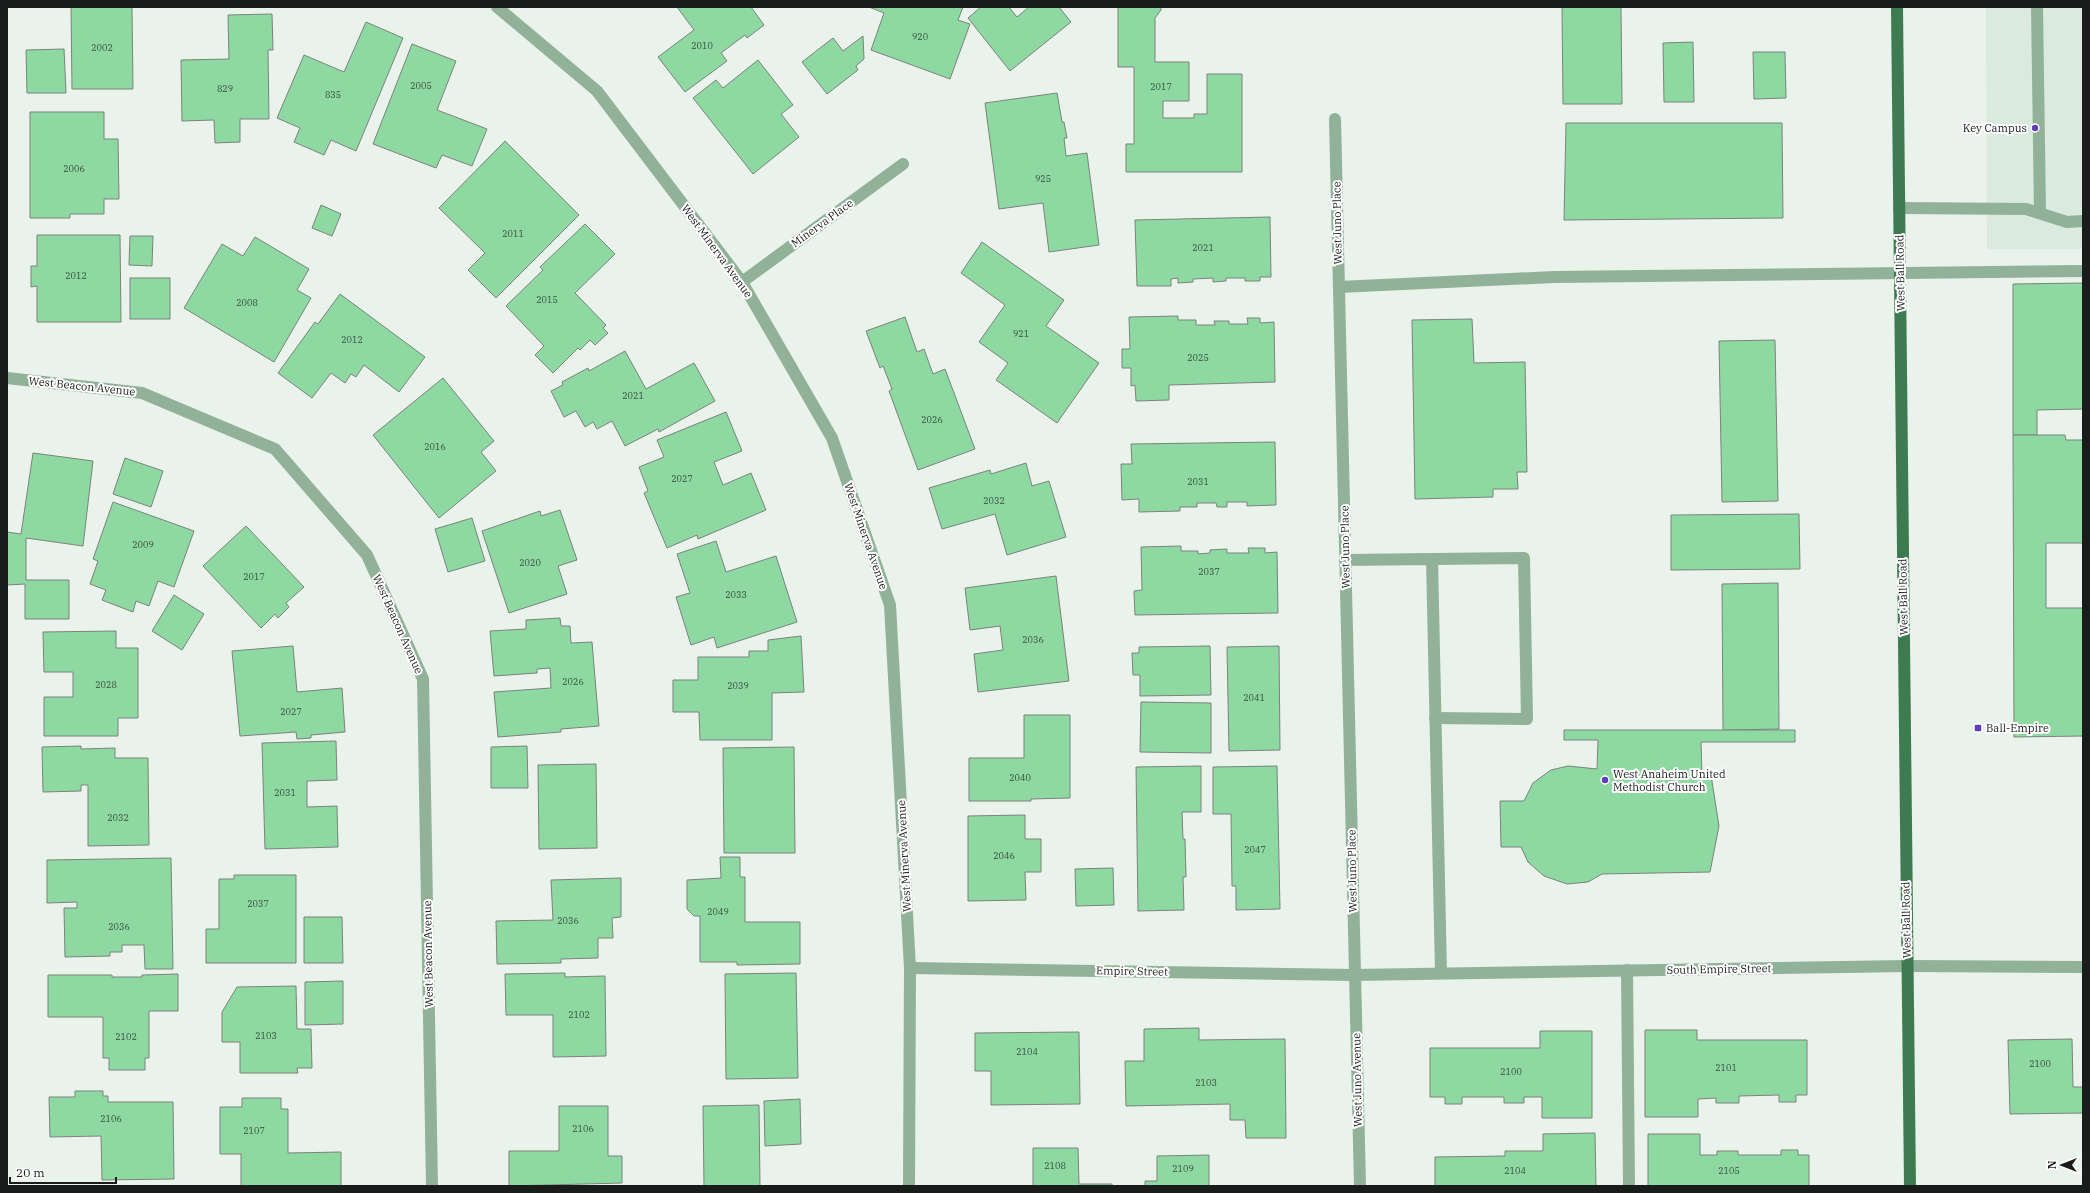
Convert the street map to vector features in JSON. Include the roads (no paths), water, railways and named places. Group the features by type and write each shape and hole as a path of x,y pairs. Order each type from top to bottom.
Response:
{"main road":[{"name":"West Ball Road","path":"1897,7 1910,1186"}],"street":[{"name":"West Minerva Avenue","path":"497,7 597,92 742,282 832,438 890,605 910,968 909,1186"},
{"path":"2037,7 2040,213"},
{"name":"West Juno Place","path":"1335,119 1354,975"},
{"name":"Minerva Place","path":"742,282 903,164"},
{"path":"1899,208 2026,209 2067,222 2083,221"},
{"path":"1339,287 1554,277 2083,271"},
{"name":"West Beacon Avenue","path":"7,378 142,393 275,449 367,555 423,679 432,1186"},
{"path":"1345,560 1524,558 1527,719 1435,718"},
{"path":"1432,559 1440,973"},
{"name":"South Empire Street","path":"1354,975 1907,966 2083,967"},
{"name":"Empire Street","path":"910,968 1354,975"},
{"path":"1627,970 1629,1186"},
{"name":"West Juno Avenue","path":"1354,975 1360,1186"}],"place":[{"name":"Key Campus","path":"2035,128"},
{"name":"Ball-Empire","path":"1978,728"},
{"name":"West Anaheim United Methodist Church","path":"1605,780"}]}
